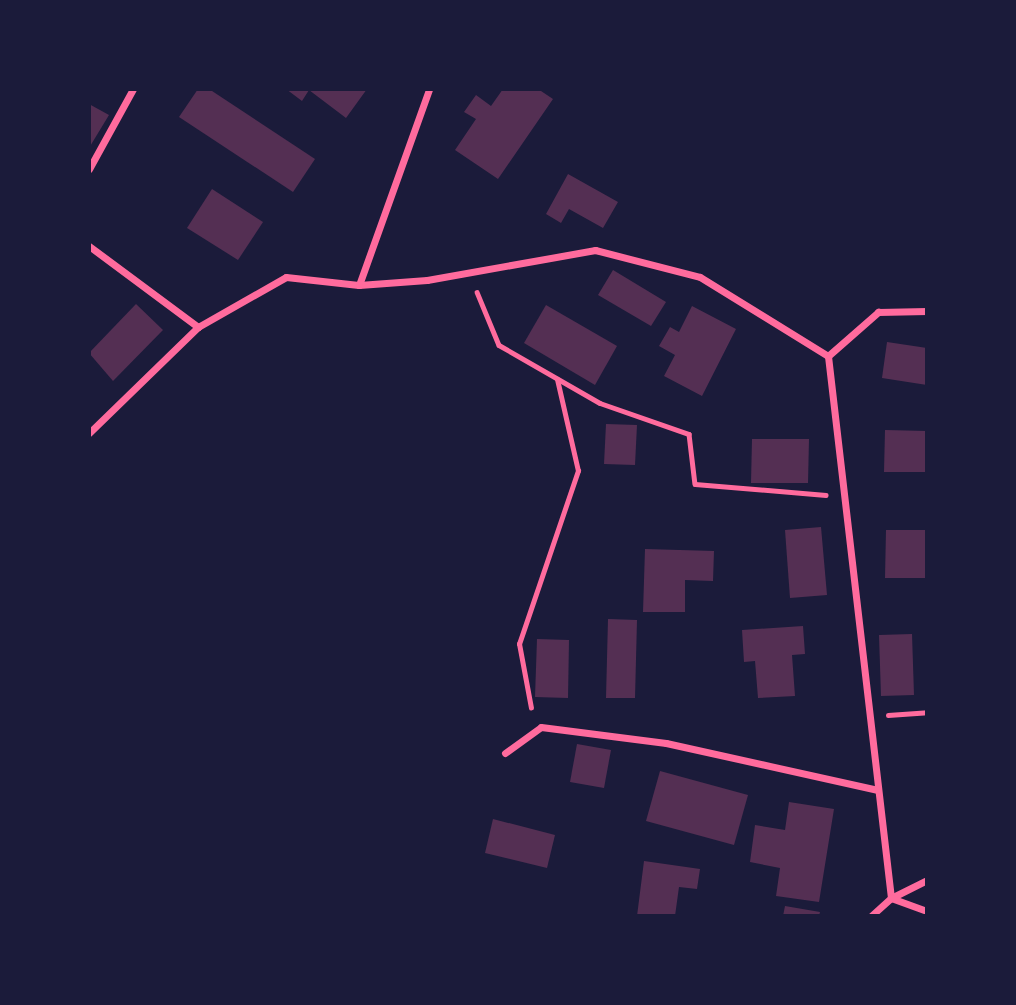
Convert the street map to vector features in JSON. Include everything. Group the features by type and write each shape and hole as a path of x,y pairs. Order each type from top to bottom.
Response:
{"street":[{"path":"89,169 133,89"},
{"path":"359,285 429,89"},
{"path":"89,246 198,327"},
{"path":"89,433 198,327 286,277 359,285 468,273 595,250 700,277 828,356"},
{"path":"828,356 878,312 927,311"},
{"path":"828,356 891,898"},
{"path":"505,752 541,727 666,743 878,790"},
{"path":"871,916 891,898 927,880"},
{"path":"891,898 927,911"}],"path":[{"path":"468,273 499,345 600,403 689,434 695,484 844,496"},
{"path":"540,711 527,707 519,644 578,471 557,379"},
{"path":"870,716 927,712"}],"building":[{"path":"198,89 209,89 315,159 293,192 179,117"},
{"path":"286,89 367,89 346,118 309,90 302,101"},
{"path":"503,89 538,89 553,99 498,179 455,150 476,119 464,112 476,95 491,106"},
{"path":"89,104 109,115 89,148"},
{"path":"568,174 618,202 603,228 569,209 561,223 546,214"},
{"path":"212,189 263,222 238,260 187,228"},
{"path":"613,270 666,302 651,326 598,295"},
{"path":"136,304 163,330 113,381 89,353"},
{"path":"546,305 617,346 595,385 524,343"},
{"path":"692,306 736,329 702,396 664,376 675,355 659,346 670,327 679,332"},
{"path":"887,342 927,348 927,385 882,378"},
{"path":"606,424 637,425 635,465 604,464"},
{"path":"885,430 927,431 927,472 884,472"},
{"path":"752,439 809,439 808,483 751,483"},
{"path":"821,527 827,595 790,598 785,530"},
{"path":"886,530 927,530 927,578 885,578"},
{"path":"645,549 714,551 713,581 685,580 685,612 643,612"},
{"path":"608,619 637,620 635,698 606,698"},
{"path":"803,626 805,654 792,655 795,696 758,698 755,661 744,662 742,630"},
{"path":"912,634 914,695 881,696 879,635"},
{"path":"537,639 569,640 568,698 535,697"},
{"path":"577,744 611,750 604,788 570,782"},
{"path":"660,771 748,795 734,845 646,821"},
{"path":"789,802 834,809 819,902 776,896 780,868 750,862 755,825 785,830"},
{"path":"493,819 555,835 547,868 485,853"},
{"path":"644,861 700,869 697,889 679,887 675,916 637,916"},
{"path":"785,906 820,912 819,916 783,916"}]}
